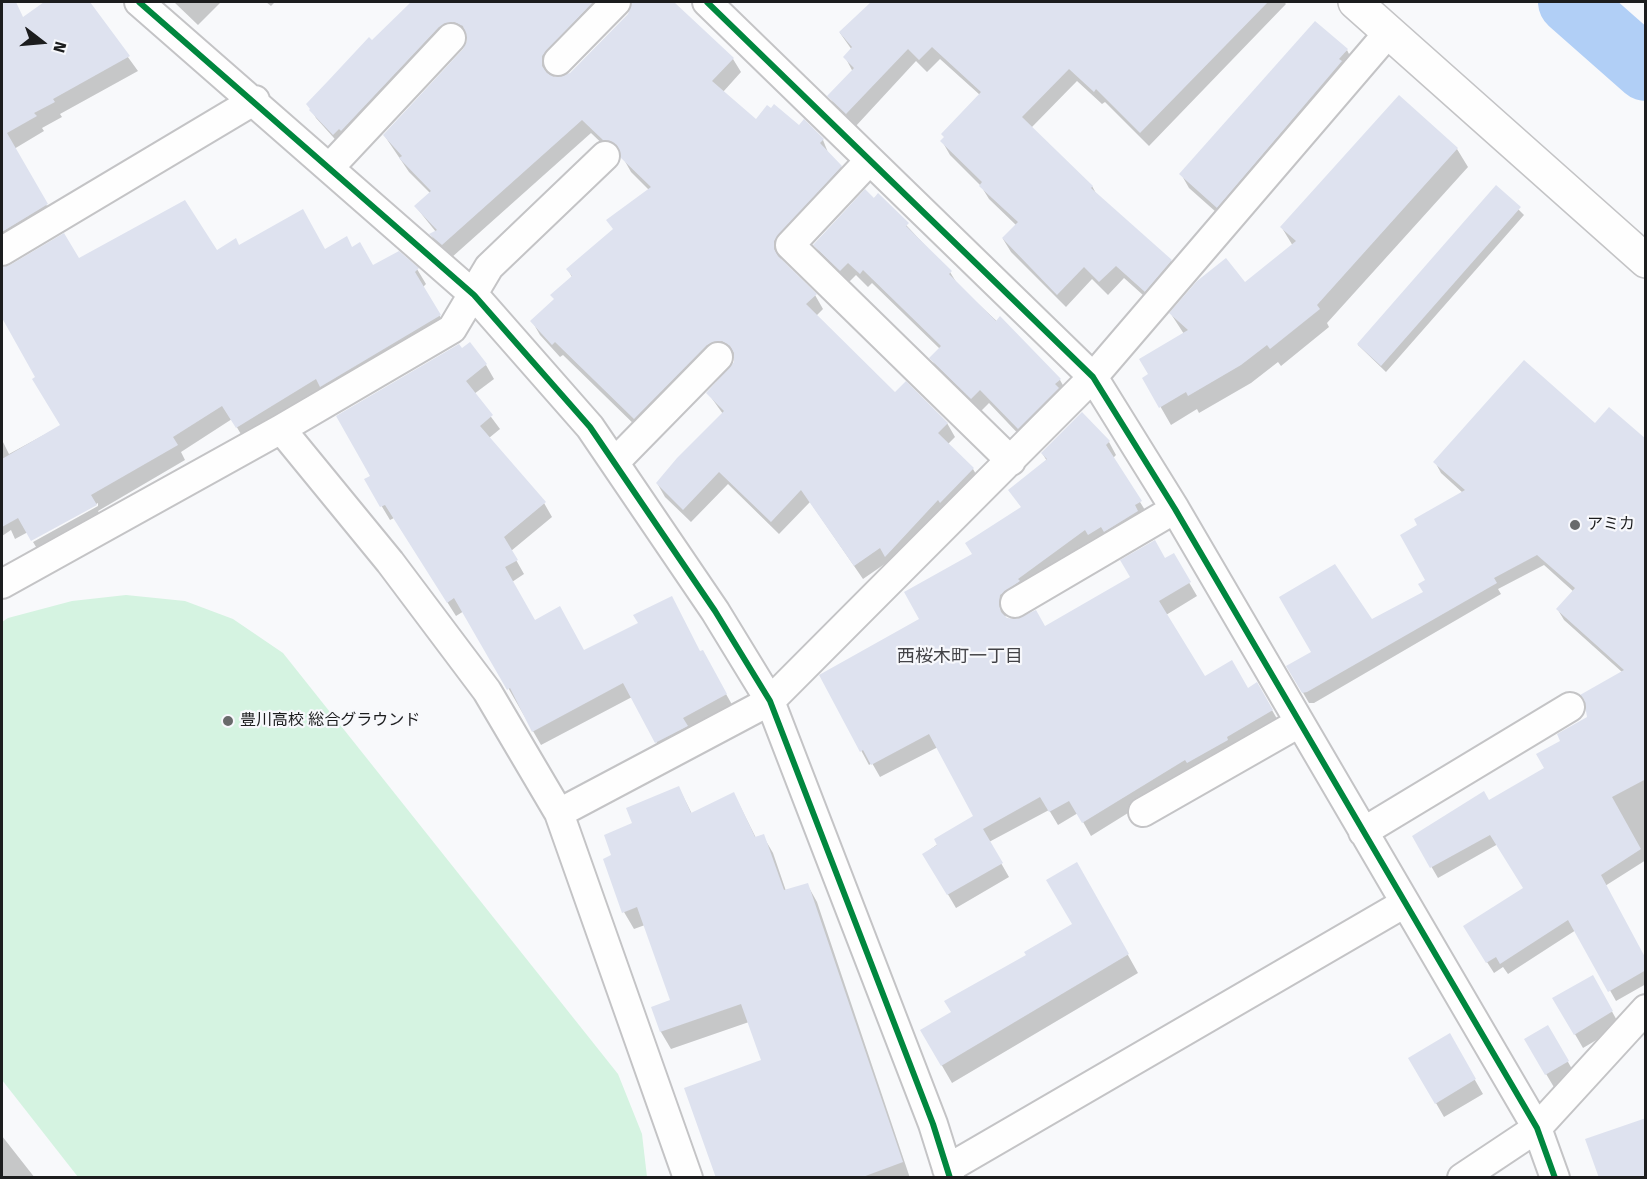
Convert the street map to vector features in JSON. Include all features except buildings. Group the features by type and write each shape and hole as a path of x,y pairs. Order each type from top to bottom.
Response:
{"street":[{"path":"139,2 255,100 474,295 590,426 615,462 715,611 770,701 933,1124 948,1173 1405,903"},
{"path":"558,61 616,2"},
{"path":"707,2 1093,377 1175,509 1537,1128 1555,1178"},
{"path":"1355,2 1646,261"},
{"path":"559,813 770,701 1093,377 1389,32"},
{"path":"330,167 451,39"},
{"path":"2,251 255,100"},
{"path":"2,585 281,429 452,329 489,267 605,156"},
{"path":"869,161 790,245 1011,461"},
{"path":"615,462 718,357"},
{"path":"281,429 390,562 487,691 559,813 688,1178"},
{"path":"1015,603 1175,509"},
{"path":"1363,832 1570,706"},
{"path":"1143,812 1299,723"},
{"path":"1462,1178 1537,1128 1646,1009"}],"green space":[{"name":"豊川高校 総合グラウンド","path":"126,595 185,601 233,619 283,653 618,1074 642,1134 647,1177 78,1177 2,1080 2,622 8,618 72,601"}],"waterway":[{"path":"1570,2 1646,69"}],"cycle path":[{"path":"139,2 474,295 590,427 715,611 770,701 933,1124 950,1178"},
{"path":"707,2 1093,377 1175,509 1537,1128 1555,1178"}],"place":[{"name":"アミカ","path":"1575,525"},
{"name":"豊川高校 総合グラウンド","path":"228,721"}],"district":[{"name":"西桜木町一丁目","path":"960,657"}]}
